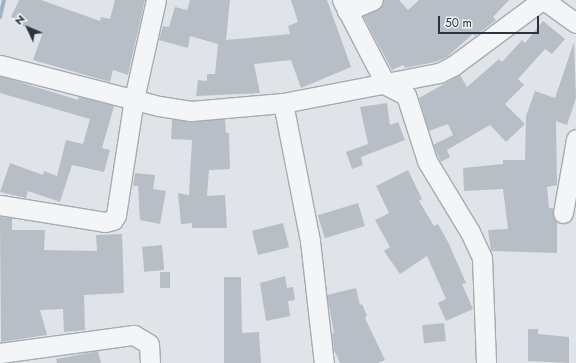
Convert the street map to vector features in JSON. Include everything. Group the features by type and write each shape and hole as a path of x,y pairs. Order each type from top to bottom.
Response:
{"street":[{"path":"0,205 105,222 112,220 118,207 134,99 156,0"},
{"path":"373,0 345,5 386,85 406,95 427,162 470,232 482,258 486,363"},
{"path":"0,66 134,99 191,111 283,103 386,85 439,73 453,66 543,0 576,23"},
{"path":"283,103 310,241 324,363"},
{"path":"563,213 576,139"},
{"path":"0,353 134,335 149,344 150,363"}],"building":[{"path":"19,0 41,0 100,21 101,17 110,19 115,0 145,0 128,75 113,70 110,82 33,60 42,35 17,23 18,20 11,17"},
{"path":"190,0 230,0 226,40 290,34 288,26 298,22 291,0 327,0 351,67 301,88 291,60 254,64 260,93 196,96 198,80 207,81 207,74 215,74 218,44 190,36 188,48 159,40 163,26 169,27 175,7 187,10"},
{"path":"384,0 399,0 408,10 419,0 509,0 493,17 496,20 475,36 473,34 447,57 435,62 405,68 403,65 392,70 363,16 378,10"},
{"path":"543,21 565,39 552,54 545,49 518,79 524,85 505,104 525,124 506,142 490,125 447,150 450,157 441,162 433,145 453,135 448,124 429,131 419,98 460,75 467,87 499,59 502,62 522,40 525,43"},
{"path":"574,42 576,98 567,125 556,121 557,185 547,187 549,208 553,208 553,216 557,222 557,253 491,251 488,230 508,229 503,189 464,191 463,168 503,164 503,160 525,160 526,116 535,91 555,98"},
{"path":"0,76 78,100 79,97 114,106 102,148 110,150 104,172 72,165 60,202 28,191 26,198 0,192 10,163 43,175 44,171 57,176 66,140 83,144 90,119 0,93"},
{"path":"387,103 390,125 398,122 405,140 361,157 363,165 352,169 346,152 368,144 360,107"},
{"path":"225,119 226,133 229,133 230,169 209,170 207,196 225,195 227,228 192,228 192,223 181,224 178,193 189,195 192,140 171,139 172,120"},
{"path":"408,170 422,199 419,201 434,226 438,224 448,242 466,283 462,284 473,309 446,321 438,303 446,299 427,256 400,274 384,251 390,247 375,220 389,213 376,186"},
{"path":"135,173 155,175 153,189 166,191 160,224 140,220 138,186 133,186"},
{"path":"358,203 365,226 325,238 318,215"},
{"path":"0,217 12,218 12,230 45,230 44,250 97,251 96,235 122,234 124,293 84,295 85,330 64,332 63,309 40,310 47,335 1,342"},
{"path":"283,223 289,247 258,255 252,231"},
{"path":"162,245 164,270 144,272 142,247"},
{"path":"160,272 170,272 170,288 160,288"},
{"path":"285,276 287,288 293,287 295,300 288,301 290,316 266,321 260,283"},
{"path":"224,277 241,277 242,333 259,332 261,363 224,363"},
{"path":"356,288 360,305 362,304 367,316 365,318 385,360 378,363 340,363 334,350 332,334 334,333 327,295"},
{"path":"444,323 446,341 424,343 422,325"},
{"path":"528,329 538,329 538,334 569,337 569,363 528,361"},
{"path":"98,351 101,363 57,363 56,359"}],"waterway":[{"path":"0,17 4,0"}]}
